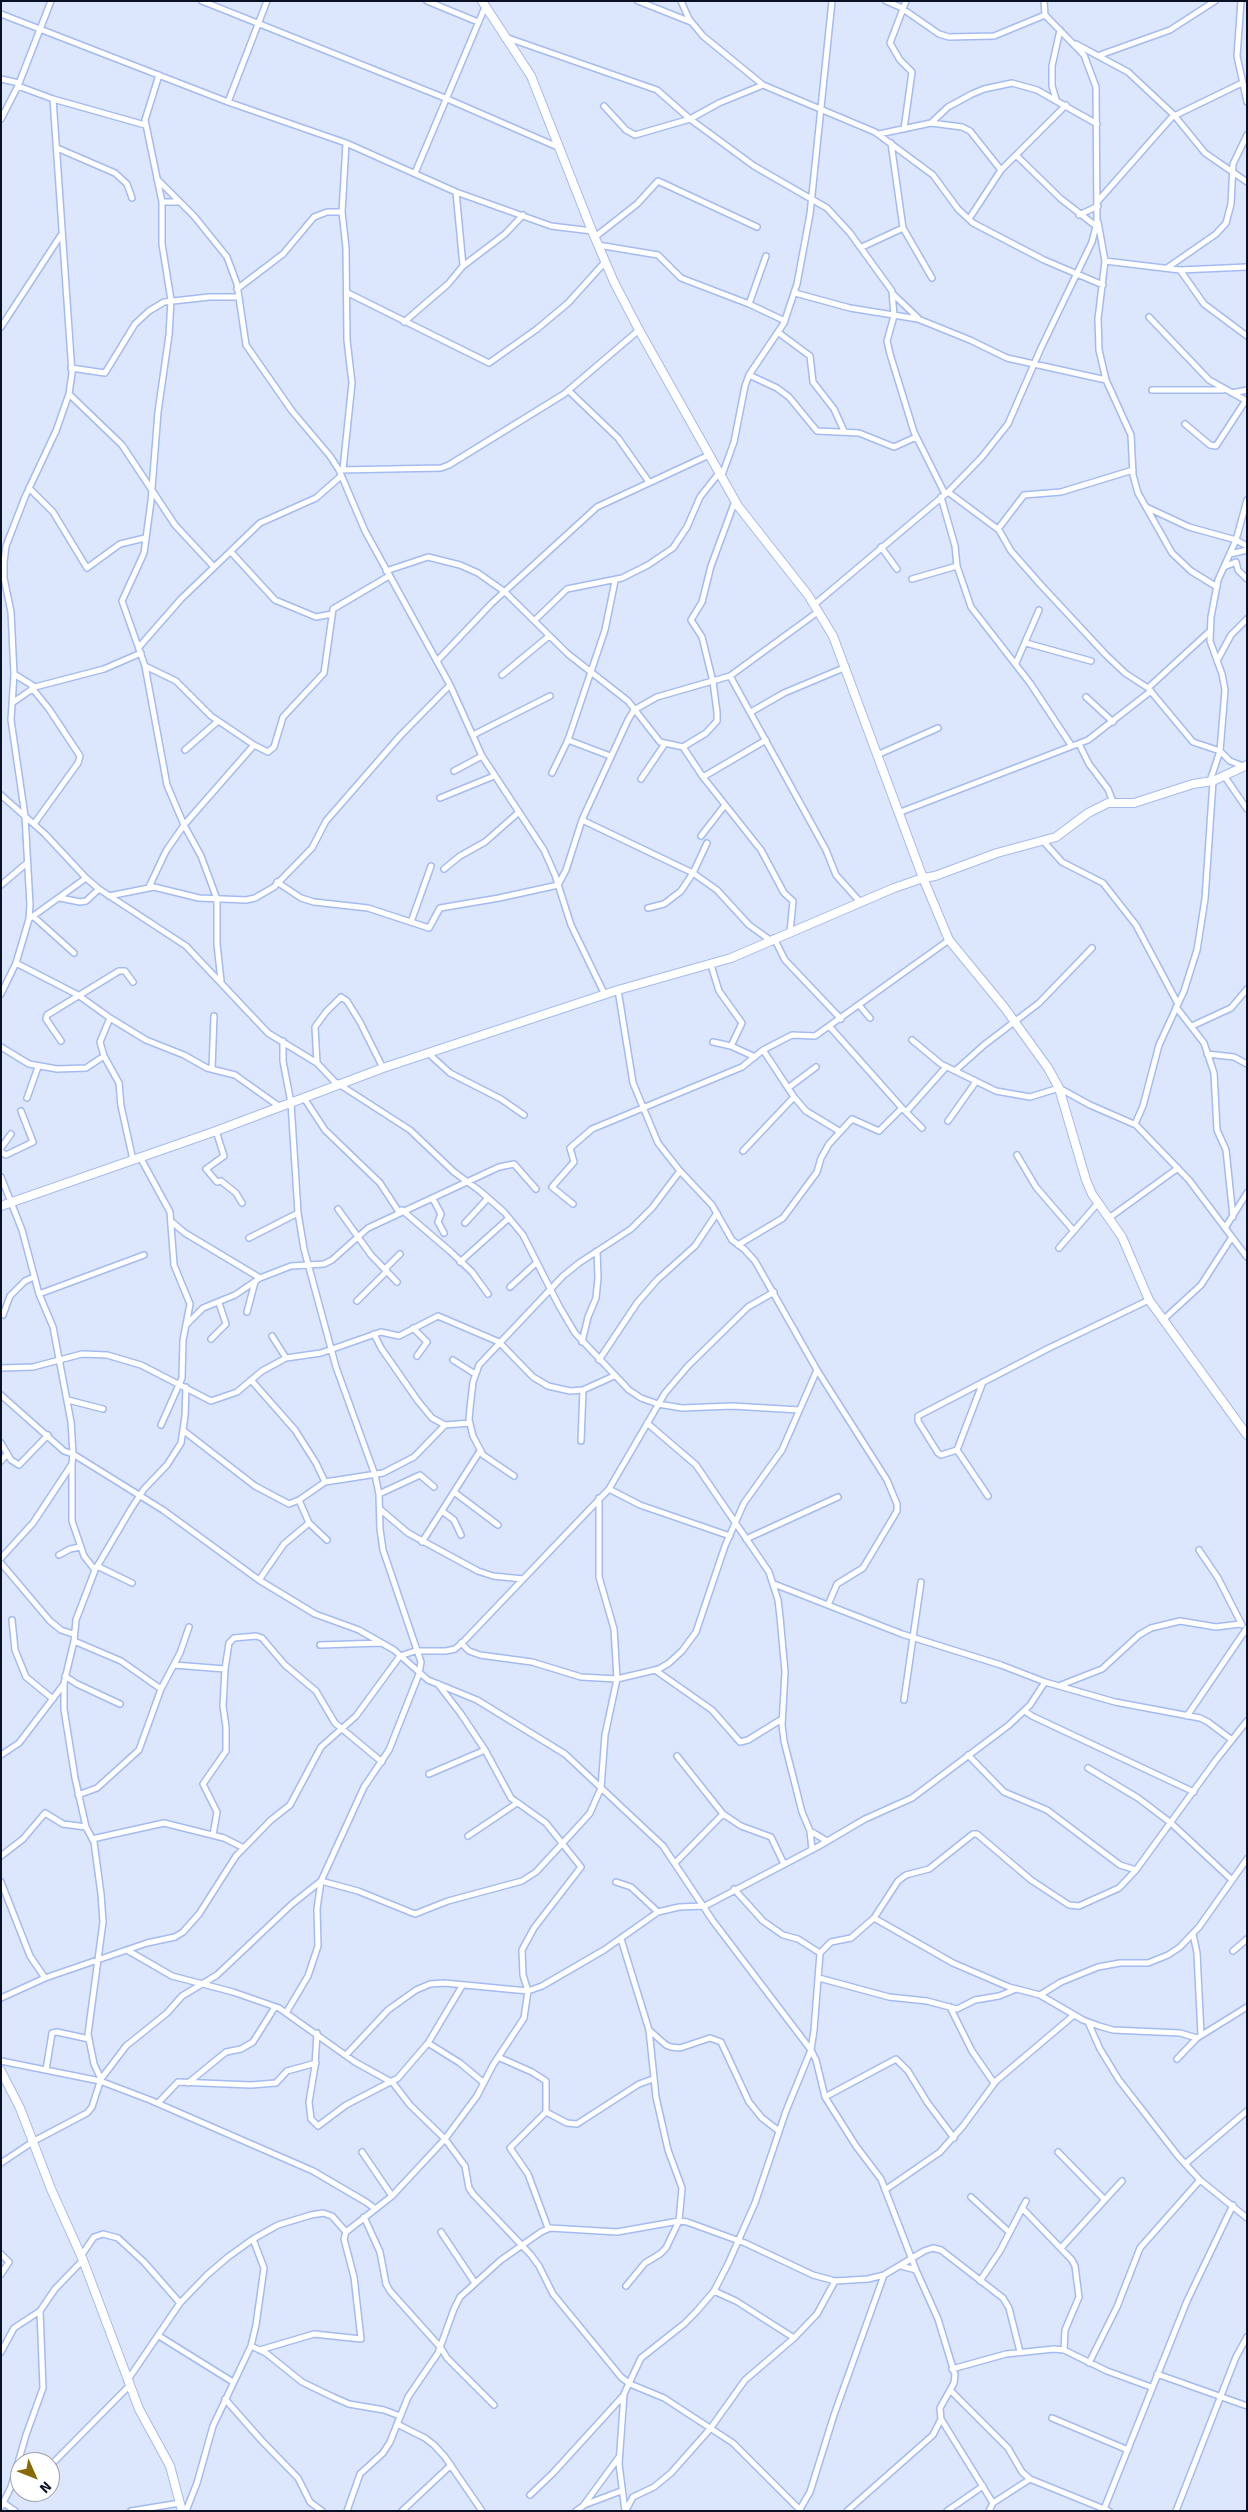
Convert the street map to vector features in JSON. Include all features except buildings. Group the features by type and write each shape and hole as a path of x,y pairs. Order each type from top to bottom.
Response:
{"street":[{"path":"1,119 19,84 51,1"},
{"path":"202,1 445,98 561,148"},
{"path":"228,102 260,24 267,1"},
{"path":"427,1 478,22"},
{"path":"638,1 691,22"},
{"path":"681,1 691,22 703,36 763,85 879,134 933,175 958,209 969,219 1044,260 1102,284"},
{"path":"535,620 567,589 615,581 648,565 673,548 687,527 700,497 720,475 734,442 745,386 749,375 779,333 795,292 812,200 832,1"},
{"path":"886,1 902,9 939,34 949,37 994,36 1045,15"},
{"path":"904,129 912,72 900,60 890,43 906,1"},
{"path":"1044,1 1045,15 1084,55 1096,87 1097,224 1105,260 1097,337 1106,380 1131,435 1133,470 1138,493 1172,553 1191,571 1217,587"},
{"path":"1100,55 1170,30 1215,1"},
{"path":"1241,1 1237,56 1247,102"},
{"path":"415,174 478,22 484,3"},
{"path":"484,3 531,76 595,238 639,330 735,501 817,607 833,636 923,878 950,940 1015,1022 1059,1088 1086,1180 1098,1203 1122,1236 1149,1300 1247,1435"},
{"path":"1,14 228,102 346,143 456,192 551,226 658,255 681,278 749,304 785,321"},
{"path":"1056,99 1052,86 1052,66 1060,30"},
{"path":"508,38 658,90 690,119 754,166 827,208 862,248 893,294 918,318"},
{"path":"1073,43 1100,55 1128,72 1174,115 1205,153 1247,182"},
{"path":"158,75 144,120 162,202 162,244 171,300 169,335 158,412 152,492 141,563 122,601 145,666 163,771 184,826 201,856 217,899 217,944 222,982"},
{"path":"1,79 19,84 53,99 145,125"},
{"path":"931,123 948,107 972,94 984,89 1012,83 1037,90 1056,99 1097,124"},
{"path":"1079,215 1098,204 1174,115 1242,83"},
{"path":"604,106 626,130 634,135 690,119 718,103 763,85"},
{"path":"1,994 16,963 31,918 25,816 14,746 12,703 14,674 11,612 3,579 6,546 29,488 56,431 69,394 71,368 53,99"},
{"path":"969,219 1001,170 1066,105"},
{"path":"879,134 931,123 962,127 970,132 1001,170"},
{"path":"1167,268 1216,234 1226,223 1231,204 1232,173 1235,158 1247,135"},
{"path":"891,142 903,228 932,278"},
{"path":"138,647 214,567 260,523 316,498 341,472 352,383 347,340 348,293 342,212 346,143"},
{"path":"57,148 119,175 127,184 132,198"},
{"path":"1016,156 1079,215 1097,224"},
{"path":"157,179 222,248 233,268 246,345 292,411 341,472 353,506 387,573 450,685 482,756 544,850 571,925 605,995"},
{"path":"595,238 636,204 658,181 757,227"},
{"path":"456,192 464,266"},
{"path":"162,202 180,202"},
{"path":"237,289 283,254 314,217 327,212 342,212"},
{"path":"404,322 448,284 464,266 505,234 523,215"},
{"path":"277,882 301,898 314,902 368,908 430,928 440,908 558,885 566,870 582,820 610,756 634,710 658,697 730,676 817,607 881,547 945,494 981,458 1008,424 1078,273 1097,224"},
{"path":"862,248 903,228"},
{"path":"1,327 62,235"},
{"path":"749,304 766,256"},
{"path":"1105,260 1180,270 1247,267"},
{"path":"348,293 489,363 537,329 568,303 606,262"},
{"path":"1180,270 1204,304 1247,336"},
{"path":"795,292 850,308 894,316 918,318 1007,358 1106,380"},
{"path":"893,294 894,316 888,341 916,437 945,494 955,546 956,566 971,607 1016,662 1071,745"},
{"path":"71,368 105,373 135,324 149,311 171,300 238,297"},
{"path":"1149,317 1209,380 1246,400 1216,446 1210,445 1185,424"},
{"path":"341,472 442,468 569,391 639,330"},
{"path":"779,333 810,356 813,382 834,409 844,431"},
{"path":"749,375 777,388 789,397 816,431 844,431 859,434 894,447 916,437"},
{"path":"1152,390 1229,392 1247,390"},
{"path":"569,391 618,438 649,482"},
{"path":"69,394 122,445 175,526 214,567"},
{"path":"437,661 505,592 597,507 709,455"},
{"path":"998,529 1024,494 1061,492 1133,470"},
{"path":"29,488 53,512 87,568 120,544 145,538"},
{"path":"945,494 998,529 1019,561 1098,648 1125,673 1149,689 1193,742 1220,751 1230,761 1244,768"},
{"path":"1135,1124 1143,1106 1159,1045 1190,975 1197,950 1205,899 1212,782 1220,751 1224,690 1217,660 1210,641 1210,631 1214,596 1236,540 1247,500"},
{"path":"145,666 176,681 204,711 254,745 268,752 272,749 283,717 324,673 332,614 336,607 387,573 428,557 460,565 478,573 505,592 568,654 592,671 628,702 654,737 664,745 683,747 706,733 717,721 718,712 713,682 702,637 691,620 702,602 711,566 735,501"},
{"path":"1146,507 1188,527 1236,540 1247,546"},
{"path":"881,547 897,569"},
{"path":"1230,554 1247,550"},
{"path":"231,552 275,600 311,616 332,614"},
{"path":"1224,567 1236,562 1238,570 1247,579"},
{"path":"912,579 956,566"},
{"path":"552,773 568,740 592,671 605,630 615,581"},
{"path":"1016,662 1039,610"},
{"path":"1217,660 1229,638 1247,619"},
{"path":"898,812 1096,736 1210,631"},
{"path":"502,675 549,636"},
{"path":"1026,643 1091,661"},
{"path":"12,703 34,688 104,669 141,653"},
{"path":"751,712 784,693 846,667"},
{"path":"14,674 34,688 80,756 78,763 34,824"},
{"path":"730,676 826,850 836,875 861,903"},
{"path":"109,896 149,887 163,888 199,898 246,900 255,898 277,882 312,848 326,821 400,736 450,685"},
{"path":"473,735 550,696"},
{"path":"1086,697 1113,722"},
{"path":"185,750 218,721"},
{"path":"878,755 938,728"},
{"path":"568,740 610,756"},
{"path":"703,777 766,740"},
{"path":"1079,744 1089,764 1108,789 1112,802"},
{"path":"149,887 166,851 184,826 254,745"},
{"path":"641,780 664,745"},
{"path":"683,747 703,777 761,850 784,893 793,902 790,932"},
{"path":"454,771 482,756"},
{"path":"1,1206 216,1131 382,1068 618,990 711,964 923,878 935,876 997,853 1044,842 1056,837 1088,812 1112,802 1134,803 1192,784 1212,782 1244,768"},
{"path":"440,798 494,776"},
{"path":"1225,777 1247,809"},
{"path":"1,795 34,824 99,889 186,946 222,982 262,1028 317,1063 330,1078 422,1139 466,1181 488,1198 509,1218 523,1235 536,1263 548,1281 550,1290 582,1342 614,1376 641,1398 658,1404 682,1408 732,1406 799,1410"},
{"path":"701,836 725,805"},
{"path":"444,869 460,856 485,842 519,812"},
{"path":"582,820 693,873 717,890 749,925 772,939 785,960 841,1019"},
{"path":"1044,842 1062,862 1103,883 1136,926 1177,1006 1204,1043 1214,1072 1217,1130 1226,1150 1233,1217"},
{"path":"648,908 664,904 675,897 693,873 707,843"},
{"path":"1,885 27,863"},
{"path":"411,922 431,866"},
{"path":"31,918 86,878"},
{"path":"60,898 80,902 86,901 99,889"},
{"path":"31,918 74,953"},
{"path":"573,1204 552,1188 574,1162 570,1148 592,1129 742,1067 763,1050 792,1035 815,1036 950,940"},
{"path":"956,1070 1039,1003 1092,948"},
{"path":"16,963 78,995 110,1018 161,1048 184,1055 212,1069 235,1075 280,1107"},
{"path":"711,964 719,991 742,1023 731,1046"},
{"path":"61,1041 45,1017 78,995 122,970 133,982"},
{"path":"1192,1026 1232,1008 1245,997 1247,989"},
{"path":"618,990 630,1070 658,1143 680,1171 712,1205 732,1240 751,1255 774,1292 817,1370 887,1480 898,1508 863,1568 837,1584 828,1605"},
{"path":"317,1063 315,1027 326,1012 341,997 347,1001 360,1022 382,1068"},
{"path":"859,1005 870,1018"},
{"path":"212,1069 214,1016"},
{"path":"101,2080 94,2064 89,2039 90,2004 99,1958 103,1922 101,1894 98,1866 92,1839 86,1827 78,1795 63,1699 64,1683 74,1641 73,1634 82,1600 96,1568 140,1496 177,1451 184,1431 183,1340 190,1304 174,1265 172,1222 168,1206 136,1158 120,1106 119,1083 104,1056 100,1042 110,1018"},
{"path":"830,1027 922,1128"},
{"path":"912,1040 946,1067 956,1070 975,1082 996,1091 1030,1097 1059,1088 1135,1124 1144,1131 1178,1168 1247,1258"},
{"path":"283,1041 283,1061 291,1103 298,1213 304,1249 331,1349 376,1474 380,1494 380,1528 385,1556 421,1662 419,1674 390,1750 364,1788 321,1881 317,1909 318,1946 308,1976 286,2013"},
{"path":"713,1042 731,1046 755,1057"},
{"path":"1,1047 38,1067 86,1068 104,1056"},
{"path":"763,1050 794,1097 806,1111 839,1130"},
{"path":"428,1053 450,1073 501,1099 524,1116"},
{"path":"1208,1054 1234,1056 1247,1064"},
{"path":"27,1098 38,1067"},
{"path":"788,1088 816,1067"},
{"path":"738,1245 783,1218 817,1172 820,1158 839,1130 854,1118 879,1131 904,1110 946,1067"},
{"path":"948,1122 975,1082"},
{"path":"743,1151 794,1097"},
{"path":"304,1098 312,1112 330,1135 380,1183 401,1211 460,1262 488,1294"},
{"path":"1,1152 6,1155 33,1142 21,1112"},
{"path":"216,1131 224,1156 206,1169 217,1182 221,1181 236,1193 242,1203"},
{"path":"1,1148 11,1134"},
{"path":"1017,1155 1036,1187 1073,1230"},
{"path":"186,1325 203,1308 219,1303 257,1280 291,1266 324,1264 332,1260 357,1236 401,1211 433,1199 466,1181 499,1167 514,1164 536,1189"},
{"path":"1110,1218 1178,1168"},
{"path":"514,1476 488,1459 480,1451 470,1423 475,1374 500,1342 526,1318 573,1267 631,1229 652,1208 680,1171"},
{"path":"1,1177 22,1230 39,1294 53,1327 60,1359 68,1400 73,1454 70,1511 80,1547 87,1562 96,1568 132,1583"},
{"path":"1225,1228 1247,1193"},
{"path":"465,1223 488,1198"},
{"path":"433,1199 441,1214 438,1222 444,1233"},
{"path":"1059,1248 1098,1203"},
{"path":"1240,1205 1247,1208"},
{"path":"338,1209 357,1236 397,1282"},
{"path":"249,1238 298,1213"},
{"path":"599,1360 637,1303 658,1280 695,1246 717,1213"},
{"path":"460,1262 509,1218"},
{"path":"172,1222 185,1233 257,1280"},
{"path":"1163,1320 1201,1285 1232,1236"},
{"path":"582,1342 598,1286 596,1251"},
{"path":"357,1301 400,1254"},
{"path":"39,1294 144,1255"},
{"path":"510,1287 536,1263"},
{"path":"3,1315 10,1296 25,1281 34,1277"},
{"path":"247,1312 257,1280"},
{"path":"1,1998 45,1978 99,1958 147,1943 175,1937 183,1932 198,1914 223,1875 244,1848 271,1820 290,1805 320,1747 356,1716 400,1656 418,1651 446,1652 461,1644 609,1489 658,1404 688,1366 748,1307 774,1292"},
{"path":"984,1382 958,1450 948,1454 938,1453 918,1421 918,1416 984,1382 1149,1300"},
{"path":"211,1339 226,1324 219,1303"},
{"path":"1,1368 24,1368 82,1354 107,1355 141,1365 211,1401 230,1395 262,1370 286,1358 331,1349 381,1332 399,1336 438,1316 500,1342 542,1384 570,1390 583,1390 614,1376"},
{"path":"413,1328 427,1342 417,1356"},
{"path":"374,1334 381,1348 432,1418 445,1424 470,1423"},
{"path":"272,1336 286,1358"},
{"path":"453,1360 475,1374"},
{"path":"461,1644 473,1653 488,1658 532,1662 581,1677 617,1679 655,1670 669,1663 696,1632 736,1523 752,1489 782,1450 817,1370"},
{"path":"251,1380 295,1430 316,1463 325,1482"},
{"path":"161,1425 183,1386"},
{"path":"581,1441 583,1390"},
{"path":"1,1395 64,1451 73,1454 140,1496 259,1580 315,1614 359,1630 400,1656 419,1674 492,1708 535,1738 565,1754 659,1841 705,1906 713,1921 811,2050 816,2060 825,2098 856,2146 878,2172 916,2270 938,2319 955,2375 954,2383 940,2408 941,2419 938,2428 920,2448 847,2511"},
{"path":"68,1400 103,1409"},
{"path":"648,1423 696,1465 769,1572 774,1584 778,1600 785,1672 782,1718 788,1763 802,1812 810,1831 812,1850"},
{"path":"184,1431 255,1486 288,1504 299,1500 325,1482 376,1474 395,1468 414,1456 445,1424"},
{"path":"1,1443 7,1454 18,1465 48,1435"},
{"path":"958,1450 988,1496"},
{"path":"422,1542 480,1451"},
{"path":"1,1461 7,1454"},
{"path":"1,1558 33,1523 72,1464"},
{"path":"380,1494 420,1475 434,1487"},
{"path":"609,1489 621,1497 656,1511 730,1536"},
{"path":"454,1492 498,1525"},
{"path":"746,1539 838,1497"},
{"path":"321,1881 358,1890 415,1914 448,1901 522,1881 536,1872 590,1813 601,1788 605,1735 617,1679 614,1628 599,1577 600,1498"},
{"path":"299,1500 309,1523 327,1540"},
{"path":"381,1510 422,1542 478,1571 493,1576 523,1579"},
{"path":"442,1511 454,1520 461,1535"},
{"path":"259,1580 284,1544 309,1523"},
{"path":"59,1555 70,1549 80,1547"},
{"path":"1187,1716 1247,1628 1240,1624 1218,1578 1199,1550"},
{"path":"1,1563 50,1622 61,1630 73,1634"},
{"path":"904,1700 915,1638 921,1582"},
{"path":"774,1584 915,1638 1002,1665 1045,1682 1115,1702 1208,1722 1232,1740"},
{"path":"12,1620 15,1650 26,1677 54,1697 63,1699"},
{"path":"1060,1686 1102,1669 1133,1640 1151,1628 1180,1621 1216,1627 1240,1624"},
{"path":"78,1795 96,1788 139,1750 161,1689 174,1665 189,1626"},
{"path":"213,1835 217,1812 203,1784 226,1751 226,1727 223,1706 225,1669 231,1640 260,1637 285,1665 316,1691 328,1713 342,1730 382,1762"},
{"path":"74,1641 121,1661 161,1689"},
{"path":"320,1646 381,1643"},
{"path":"174,1665 225,1669"},
{"path":"655,1670 712,1710 740,1742 748,1740 782,1718"},
{"path":"65,1676 77,1684 120,1704"},
{"path":"346,2055 388,2010 405,1996 430,1984 444,1983 528,1991 564,1974 621,1939 658,1912 678,1907 705,1906 734,1889 812,1850 865,1819 912,1798 992,1739 1025,1711 1045,1682"},
{"path":"1,1755 19,1743 64,1683"},
{"path":"260,2350 314,2334 361,2339 354,2277 344,2239 346,2232 374,2208 392,2196 445,2139 467,2110 498,2057 524,2018 528,1991 523,1975 522,1950 534,1928 581,1867 538,1815 517,1803 505,1787 485,1750 461,1714 437,1684"},
{"path":"1025,1711 1046,1723 1194,1792"},
{"path":"530,2495 553,2473 624,2394 642,2358 684,2324 714,2291 739,2241 755,2203 779,2131 811,2050 820,1953 831,1942 851,1938 874,1918 898,1881 906,1875 929,1869 973,1834 977,1834 1032,1880 1069,1905 1079,1906 1119,1888 1136,1870 1247,1721"},
{"path":"429,1774 485,1750"},
{"path":"968,1755 1004,1792 1047,1810 1120,1865 1136,1870"},
{"path":"677,1756 723,1814 741,1826 771,1837 784,1864"},
{"path":"1088,1768 1138,1798 1171,1824 1232,1880"},
{"path":"468,1836 517,1803"},
{"path":"1,1856 23,1839 45,1813 63,1824 86,1827"},
{"path":"675,1863 723,1814"},
{"path":"92,1839 164,1823 213,1835 244,1848"},
{"path":"810,1831 827,1841"},
{"path":"1040,1995 1061,1982 1098,1966 1159,1960 1180,1947 1193,1934 1247,1859"},
{"path":"1,2163 34,2141 87,2113 92,2107 101,2080 126,2046 167,2013 182,1996 217,1975 292,1904 321,1881"},
{"path":"1,1882 30,1956 45,1978"},
{"path":"616,1882 631,1886 658,1912"},
{"path":"734,1889 763,1921 783,1935 798,1939 820,1953"},
{"path":"874,1918 953,1964 1016,1989 1040,1995 1088,2022 1113,2030 1180,2033 1199,2036"},
{"path":"1193,1934 1199,2036"},
{"path":"621,1939 649,2030 654,2079 664,2132 682,2188 679,2221 664,2251 645,2262 626,2286"},
{"path":"1232,1951 1247,1939"},
{"path":"127,1950 172,1976 200,1985 233,1992 275,2007 317,2033 346,2055 393,2083 410,2105 445,2139 465,2166 469,2188 473,2194 523,2246 539,2266 553,2294 617,2373 630,2384 664,2398 742,2450 801,2510 810,2492 834,2415 884,2275"},
{"path":"819,1978 889,1996 957,2009 975,2000 999,1996 1016,1989"},
{"path":"317,2033 316,2063 309,2102 311,2120 318,2126 346,2105 393,2083 428,2043 462,1986"},
{"path":"188,2083 226,2052 241,2049 253,2042 275,2007"},
{"path":"950,2007 972,2051 994,2083"},
{"path":"1177,2059 1199,2036 1247,2007"},
{"path":"885,2190 940,2152 954,2138 994,2083 1022,2057 1074,2015"},
{"path":"1088,2022 1100,2049 1119,2080 1185,2164 1200,2180 1247,2218"},
{"path":"649,2030 671,2047 680,2048 710,2038 721,2042 749,2102 762,2118 779,2131"},
{"path":"46,2070 50,2036 54,2032 89,2039"},
{"path":"428,2043 460,2063 484,2083"},
{"path":"498,2057 544,2078 547,2085 546,2112 510,2148 528,2174 548,2228"},
{"path":"825,2098 896,2059 908,2071 927,2102 954,2138"},
{"path":"1,2061 101,2080 313,2171 374,2208"},
{"path":"158,2103 174,2084 251,2085 276,2083 286,2072 316,2063"},
{"path":"1,2071 34,2141 51,2189 82,2258 139,2409 170,2466 181,2507 131,2511"},
{"path":"546,2112 566,2123 578,2124 640,2084 654,2079"},
{"path":"1185,2164 1247,2111"},
{"path":"362,2152 392,2196"},
{"path":"1058,2152 1104,2199"},
{"path":"1089,2363 1117,2307 1140,2248 1200,2180"},
{"path":"1061,2248 1122,2181"},
{"path":"971,2197 1009,2232"},
{"path":"980,2281 1026,2201"},
{"path":"950,2390 1008,2448 1022,2472 1030,2479 1106,2510 1151,2388 1188,2301 1233,2205"},
{"path":"1022,2208 1061,2248 1075,2266 1078,2298 1065,2330 1064,2350"},
{"path":"60,2455 128,2383 134,2371 180,2303 207,2275 253,2239 296,2218 323,2213 332,2216 346,2232"},
{"path":"364,2217 380,2252 386,2284 390,2291 441,2348 447,2358 494,2406"},
{"path":"347,2511 360,2474 383,2453 398,2424 408,2397 441,2348 454,2308 460,2297 501,2260 548,2228 565,2227 617,2232 679,2221 739,2241 813,2275 835,2281 868,2279 884,2275 929,2248 941,2250 1007,2303 1020,2352"},
{"path":"441,2232 475,2283"},
{"path":"1,2352 14,2328 40,2311 82,2258 94,2237 103,2234 118,2238 144,2262 180,2303"},
{"path":"186,2511 197,2483 213,2426 250,2346 261,2298 264,2268 253,2239"},
{"path":"1,2254 9,2262 1,2274"},
{"path":"901,2266 916,2270"},
{"path":"625,2511 633,2497 654,2487 666,2478 710,2429 745,2380 794,2338 821,2309 835,2281"},
{"path":"714,2291 736,2301 794,2338"},
{"path":"21,2452 43,2388 40,2311"},
{"path":"159,2336 233,2382"},
{"path":"1176,2511 1236,2357 1247,2338"},
{"path":"250,2346 260,2350 302,2382 317,2390 349,2404 384,2410 400,2416"},
{"path":"952,2369 982,2359 1020,2352 1064,2350 1089,2363 1151,2388"},
{"path":"124,2371 134,2371"},
{"path":"1157,2374 1247,2406"},
{"path":"624,2394 619,2457 625,2511"},
{"path":"225,2398 298,2478 310,2502 322,2511"},
{"path":"1052,2418 1128,2450"},
{"path":"941,2419 993,2503"},
{"path":"398,2424 425,2438 451,2465 482,2511"},
{"path":"583,2506 619,2457"},
{"path":"402,2511 451,2465"},
{"path":"989,2511 993,2503 1030,2479"},
{"path":"947,2511 983,2486"},
{"path":"10,2489 2,2504 15,2511"},
{"path":"576,2511 583,2506 622,2492 633,2497"}]}
